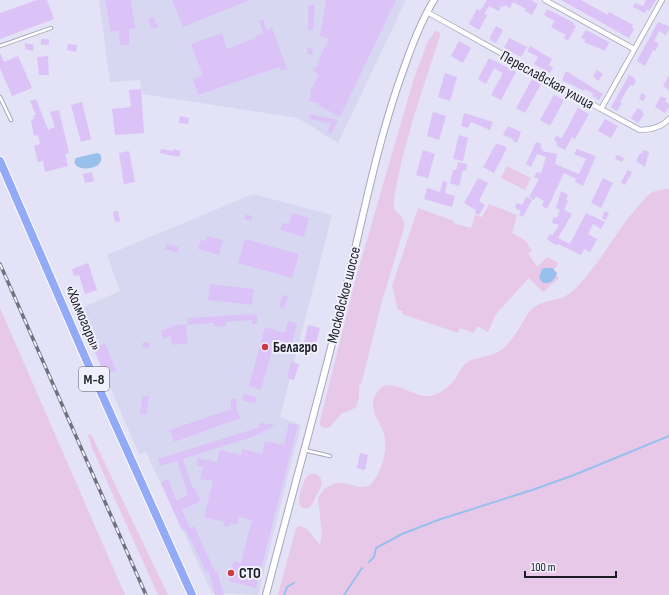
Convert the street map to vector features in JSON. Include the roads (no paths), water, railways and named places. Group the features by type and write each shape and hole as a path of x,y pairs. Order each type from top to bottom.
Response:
{"highway":[{"name":"«Холмогоры»","path":"0,161 88,364 192,595"}],"street":[{"name":"Московское шоссе","path":"266,595 394,96 427,12 434,0"},
{"path":"545,0 634,49"},
{"name":"Переславская улица","path":"427,12 601,109 662,0"},
{"path":"601,109 640,130 657,128 665,124 669,119"}],"lane":[{"path":"0,46 51,28"},
{"path":"0,97 11,120"},
{"path":"304,450 330,456"}],"water":[{"path":"97,153 100,154 101,160 99,164 94,167 82,168 77,166 75,163 76,158"},
{"path":"552,268 557,273 554,280 548,283 543,283 539,278 542,269"}],"waterway":[{"path":"369,562 374,557 376,548 402,534 438,520 574,475 669,436"},
{"path":"344,595 362,568"},
{"path":"284,595 287,587 294,583"}],"railway":[{"path":"0,264 146,595"}],"place":[{"name":"Белагро","path":"265,347"},
{"name":"СТО","path":"231,573"}]}
